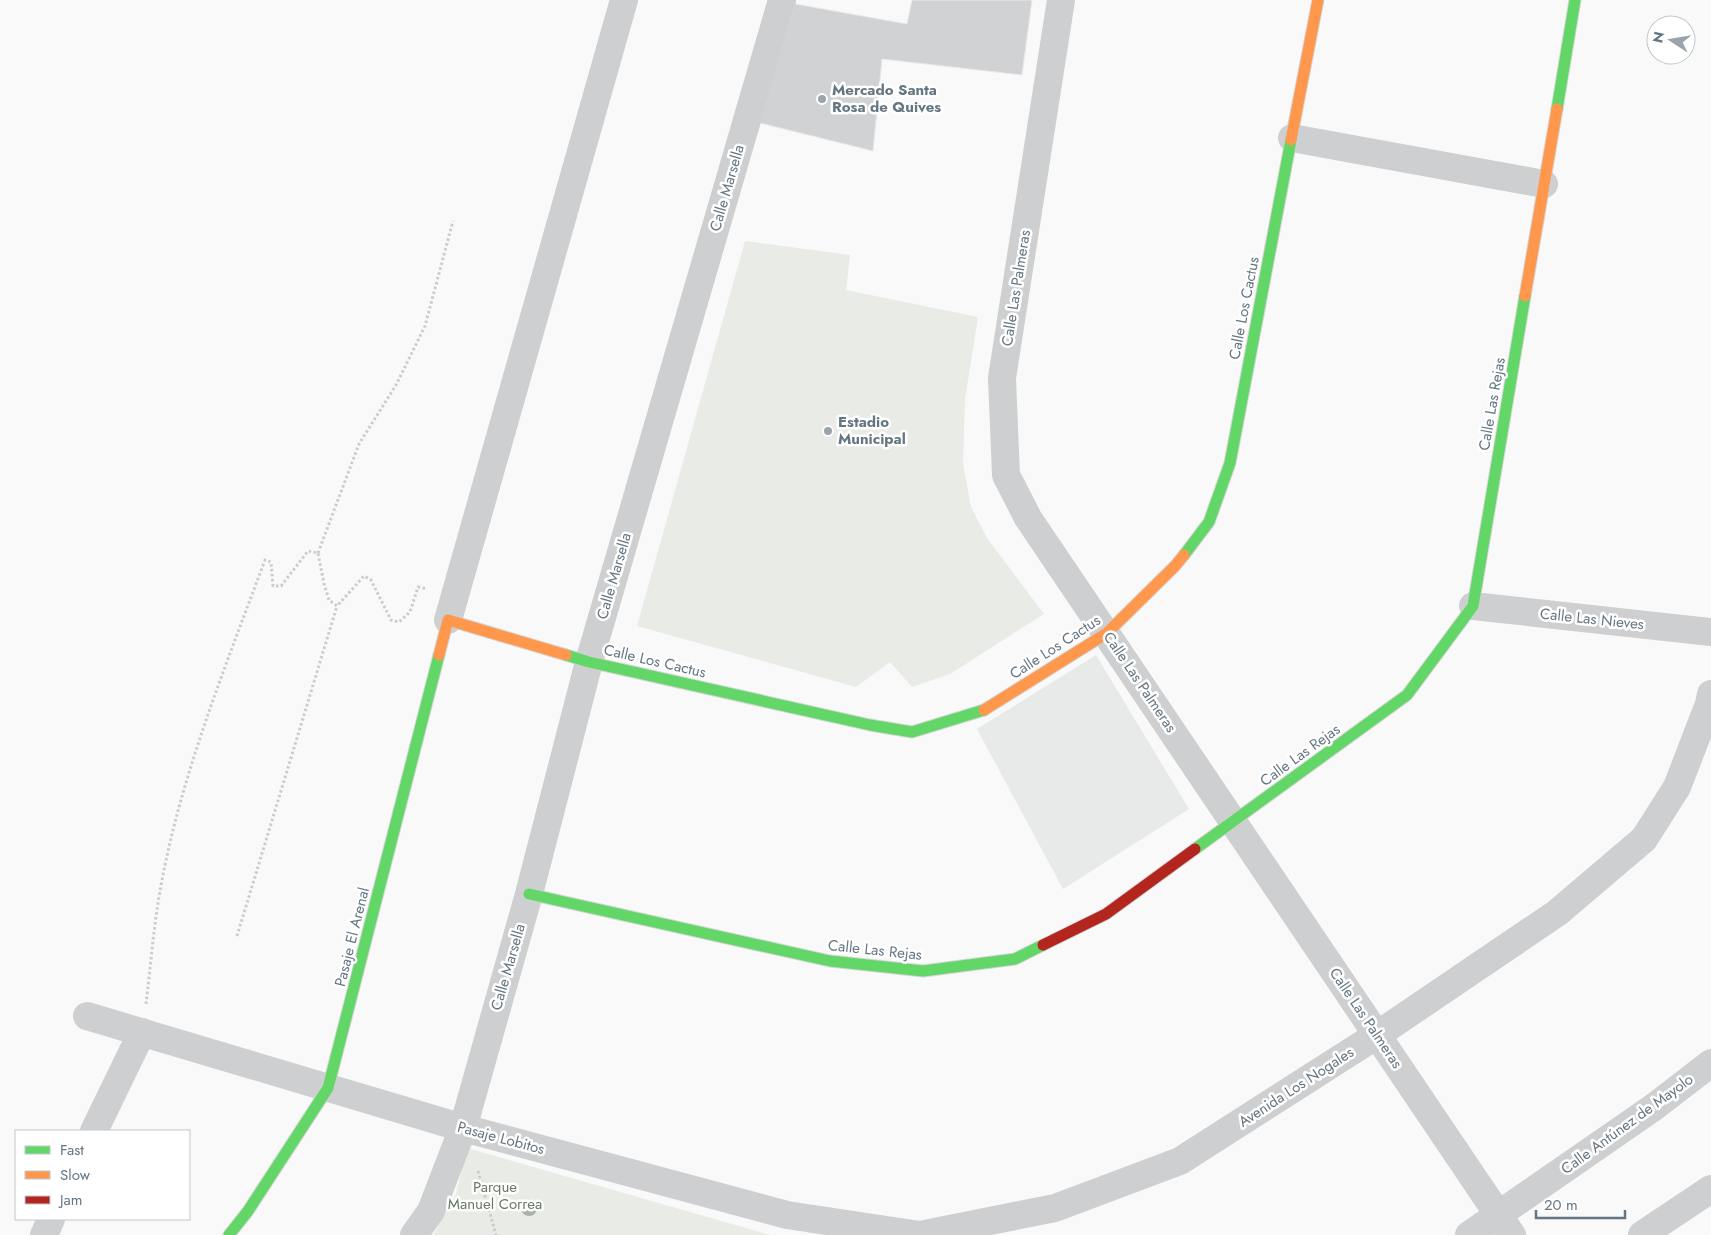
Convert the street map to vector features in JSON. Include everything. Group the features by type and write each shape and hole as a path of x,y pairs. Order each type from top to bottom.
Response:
{"street":[{"path":"448,620 624,0"},
{"name":"Calle Marsella","path":"414,1235 431,1211 463,1128 529,894 589,662 782,0"},
{"name":"Calle Las Palmeras","path":"1061,0 1002,378 1006,476 1028,518 1505,1225"},
{"name":"Calle Los Cactus","path":"448,620 589,662 870,725 912,732 984,710 1107,633 1175,566 1209,522 1230,463 1318,0"},
{"name":"Calle Las Rejas","path":"529,894 830,961 923,971 1015,959 1106,914 1407,695 1473,606 1575,0"},
{"path":"1292,138 1544,184"},
{"name":"Calle Las Nieves","path":"1473,606 1711,632"},
{"name":"Pasaje El Arenal","path":"229,1235 248,1211 328,1088 448,620"},
{"name":"Avenida Los Nogales","path":"920,1235 1054,1208 1180,1161 1377,1035 1557,913 1644,839 1677,787 1709,704 1711,694"},
{"name":"Pasaje Lobitos","path":"87,1016 463,1128 786,1215 920,1235"},
{"path":"94,1130 142,1032"},
{"name":"Calle Antúnez de Mayolo","path":"1469,1235 1505,1225 1711,1063"},
{"path":"1642,1235 1711,1189"},
{"path":"786,1215 807,1235"},
{"path":"44,1235 51,1220"}],"path":[{"path":"337,606 329,600 318,554 359,444 396,385 425,326 453,221"},
{"path":"142,1032 162,881 187,778 218,686 265,560 271,562 273,586 281,586 308,551 318,554"},
{"path":"237,936 337,606 364,576 371,580 391,620 399,622 410,612 418,587"},
{"path":"463,1128 473,1155 496,1235"}],"shaded area":[{"path":"1096,655 1189,809 1063,889 977,729"}],"green space":[{"name":"Estadio Municipal","path":"745,241 850,255 846,290 978,317 965,399 963,464 971,507 987,538 1044,614 950,674 912,687 890,662 856,687 637,626"},
{"name":"Parque Manuel Correa","path":"467,1148 770,1235 433,1235 456,1194"}],"building":[{"name":"Mercado Santa Rosa de Quives","path":"912,0 1032,0 1022,75 882,59 873,151 760,123 795,4 907,24"}],"traffic: fast":[{"path":"1557,109 1575,0"},
{"path":"1184,555 1209,522 1230,463 1291,140"},
{"path":"1195,849 1407,695 1473,606 1525,296"},
{"path":"229,1235 248,1211 328,1088 439,655"},
{"path":"566,655 589,662 870,725 912,732 984,710"},
{"path":"529,894 830,961 923,971 1015,959 1043,945"}],"traffic: slow":[{"path":"1291,140 1318,0"},
{"path":"1525,296 1557,109"},
{"path":"984,710 1107,633 1184,555"},
{"path":"439,655 448,620 566,655"}],"traffic: jam":[{"path":"1043,945 1106,914 1195,849"}],"place":[{"name":"Mercado Santa Rosa de Quives","path":"822,99"},
{"name":"Estadio Municipal","path":"828,431"}]}
